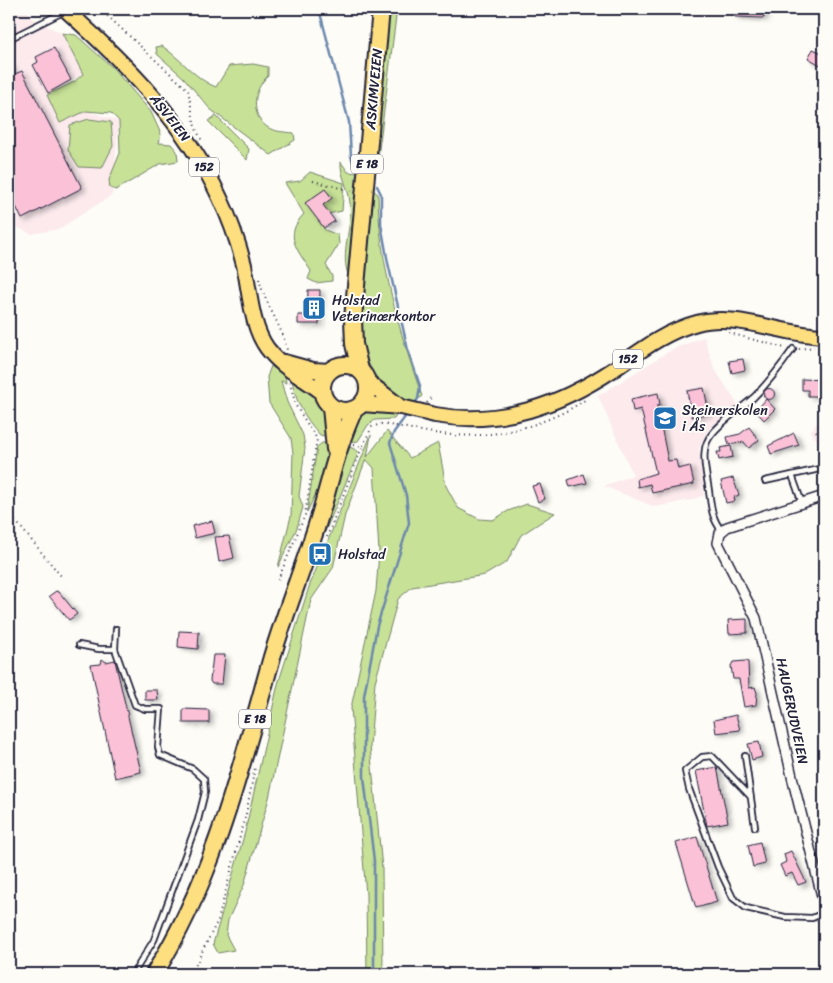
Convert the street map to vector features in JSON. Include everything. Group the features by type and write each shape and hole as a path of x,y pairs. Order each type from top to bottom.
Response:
{"highway":[{"name":"ASKIMVEIEN","path":"364,376 354,344 353,319 381,9"},
{"name":"ASKIMVEIEN","path":"333,369 342,358 353,319"},
{"path":"333,369 346,365 364,376"},
{"name":"E 18","path":"333,369 323,382 335,455"},
{"name":"E 18","path":"154,974 188,912 216,845 237,782 276,641 316,528 335,455 358,407 368,392 364,376"},
{"path":"327,400 346,412 358,407"}],"main road":[{"name":"ÅSVEIEN","path":"66,9 128,68 173,120 192,146 220,196 231,223 263,341 287,370 327,400"},
{"name":"152","path":"358,407 401,407 435,416 484,419 524,412 549,404 584,388 667,335 702,322 726,320 791,333 820,342"},
{"path":"280,360 313,370 333,369"},
{"name":"152","path":"364,376 401,407"}],"street":[{"path":"722,531 738,523 824,496"},
{"name":"HAUGERUDVEIEN","path":"722,531 718,538 720,550 756,618 794,785 824,904"}],"lane":[{"path":"9,39 66,9"},
{"name":"HAUGERUDVEIEN","path":"722,531 717,525 712,512 704,456 707,442 714,431 755,396 778,371 793,349"},
{"path":"765,481 824,468"},
{"path":"792,475 802,503"},
{"path":"116,629 114,649 136,705 145,709 161,709 158,747 160,755 193,769 204,779 205,792 198,820 154,940 133,974"},
{"path":"79,645 99,649 114,649"},
{"path":"750,796 712,756 702,756 685,771 696,810 729,893 746,908 762,913 805,918 824,913"},
{"path":"745,756 755,827"}],"path":[{"path":"100,9 188,90"},
{"path":"313,181 340,189 364,192"},
{"path":"767,345 793,349 820,342"},
{"path":"278,580 304,515 317,439 296,406 290,391 289,378"},
{"path":"326,539 362,447 372,427 385,424 408,429"},
{"path":"816,431 824,440"},
{"path":"353,445 362,447"},
{"path":"9,513 61,576"},
{"path":"191,974 218,920 244,822 255,766"}],"shaded area":[{"path":"9,9 26,9 34,20 62,33 83,74 47,95 61,123 86,111 119,121 112,195 59,229 32,234 12,225 9,221"},
{"name":"Steinerskolen i Ås","path":"704,337 714,368 738,405 707,431 699,449 704,495 691,500 655,507 604,486 633,475 598,396 673,349"},
{"path":"824,414 824,448 810,432"}],"green space":[{"path":"389,9 397,9 377,165 378,115"},
{"path":"62,33 76,35 112,67 151,112 161,134 159,143 171,144 177,151 178,161 160,164 116,190 110,188 109,180 120,153 119,121 111,113 86,111 60,123 47,95 74,82 83,74"},
{"path":"162,46 202,80 216,87 229,66 253,64 268,67 268,76 259,88 255,102 258,116 270,129 294,133 295,140 271,155 210,109 184,78 157,54 156,47"},
{"path":"216,116 249,149 247,160 208,121"},
{"path":"89,119 111,122 113,146 102,168 79,167 68,150 70,125"},
{"path":"341,162 348,172 359,173 349,277 345,259 350,221 350,203"},
{"path":"310,172 344,183 342,211 328,214 319,221 325,230 338,235 339,244 326,265 332,276 332,281 316,283 308,279 311,271 294,242 294,229 304,214 285,183 300,181"},
{"path":"370,188 378,194 379,220 386,271 398,322 422,396 414,403 401,398 382,384 369,364 362,341 360,328"},
{"path":"271,366 285,376 286,383 281,381 287,402 303,435 305,448 299,496 303,507 297,528 278,567 291,516 293,453 291,438 269,403 267,377"},
{"path":"292,378 308,390 319,402 323,409 328,437 320,435 305,415 295,394"},
{"path":"374,410 397,414 394,419 375,420 368,425 358,441 351,442 342,455 352,427 360,417"},
{"path":"387,431 410,458 438,443 446,486 458,508 479,519 493,520 508,511 527,504 555,513 521,535 507,562 485,575 412,587 398,599 375,682 370,746 382,868 383,974 367,974 366,895 351,708 376,591 379,552 374,468 366,459 345,515 333,568 311,600 269,798 244,885 228,920 226,935 234,950 218,953 213,944 245,832 278,684 309,587 371,435 367,457"},
{"path":"322,443 329,443 327,461 319,487 307,512 317,447"},
{"path":"350,447 358,451 357,456 322,539 324,521"}],"building":[{"path":"735,9 764,9 764,18 735,17"},
{"path":"54,48 71,80 48,93 33,65 38,62 36,57"},
{"path":"813,49 824,54 824,67 808,58"},
{"path":"9,62 15,74 22,71 82,188 22,219 9,192"},
{"path":"325,189 332,198 323,205 335,221 324,228 305,203"},
{"name":"Holstad Veterinærkontor","path":"308,290 320,290 319,324 298,324 298,315 307,315"},
{"path":"743,359 745,370 732,373 729,361"},
{"path":"802,379 824,380 821,396 808,396 808,390 802,390"},
{"path":"704,388 709,413 692,417 687,391"},
{"path":"767,389 771,389 774,394 773,398 767,399 764,396 764,392"},
{"path":"658,393 660,405 657,406 668,461 676,460 678,469 690,466 694,484 652,493 650,484 638,487 637,479 656,473 641,409 633,411 631,399"},
{"path":"766,399 775,409 764,420 756,411"},
{"path":"749,427 759,440 749,448 744,442 729,445 727,437 740,434"},
{"path":"794,433 799,445 771,454 768,446"},
{"path":"731,446 733,457 719,460 717,452 721,452 720,448"},
{"path":"584,474 587,483 570,487 568,480"},
{"path":"733,478 739,495 734,497 735,501 726,503 721,481"},
{"path":"540,484 545,499 538,502 532,486"},
{"path":"212,521 215,533 195,538 192,526"},
{"path":"229,536 234,558 219,562 215,537"},
{"path":"56,591 59,592 77,614 69,620 49,596"},
{"path":"747,619 747,633 729,634 728,620"},
{"path":"179,631 199,632 198,649 178,647"},
{"path":"213,655 225,655 222,684 212,684 210,681"},
{"path":"102,659 106,662 115,660 141,772 115,778 91,665 101,664"},
{"path":"733,662 748,662 749,688 755,687 757,693 756,705 744,707 739,679 733,679 731,666"},
{"path":"145,690 157,690 158,700 145,700"},
{"path":"183,709 209,710 209,723 183,723"},
{"path":"736,715 740,730 716,733 714,720"},
{"path":"759,742 762,757 752,760 748,744"},
{"path":"717,767 728,822 707,826 696,771"},
{"path":"697,837 717,902 696,908 676,843"},
{"path":"760,842 765,864 753,867 748,845"},
{"path":"791,851 806,882 798,885 792,873 785,876 780,865 786,862 784,854"}],"waterway":[{"path":"319,9 349,122 351,156 355,167"},
{"path":"377,186 381,194 381,224 388,263 408,350 420,386 418,399 414,404"},
{"path":"374,974 374,861 364,777 364,696 377,626 409,523 406,495 390,443 394,432 408,413"}],"place":[{"name":"Holstad Veterinærkontor","path":"314,308"},
{"name":"Steinerskolen i Ås","path":"665,418"},
{"name":"Holstad","path":"320,554"}]}
